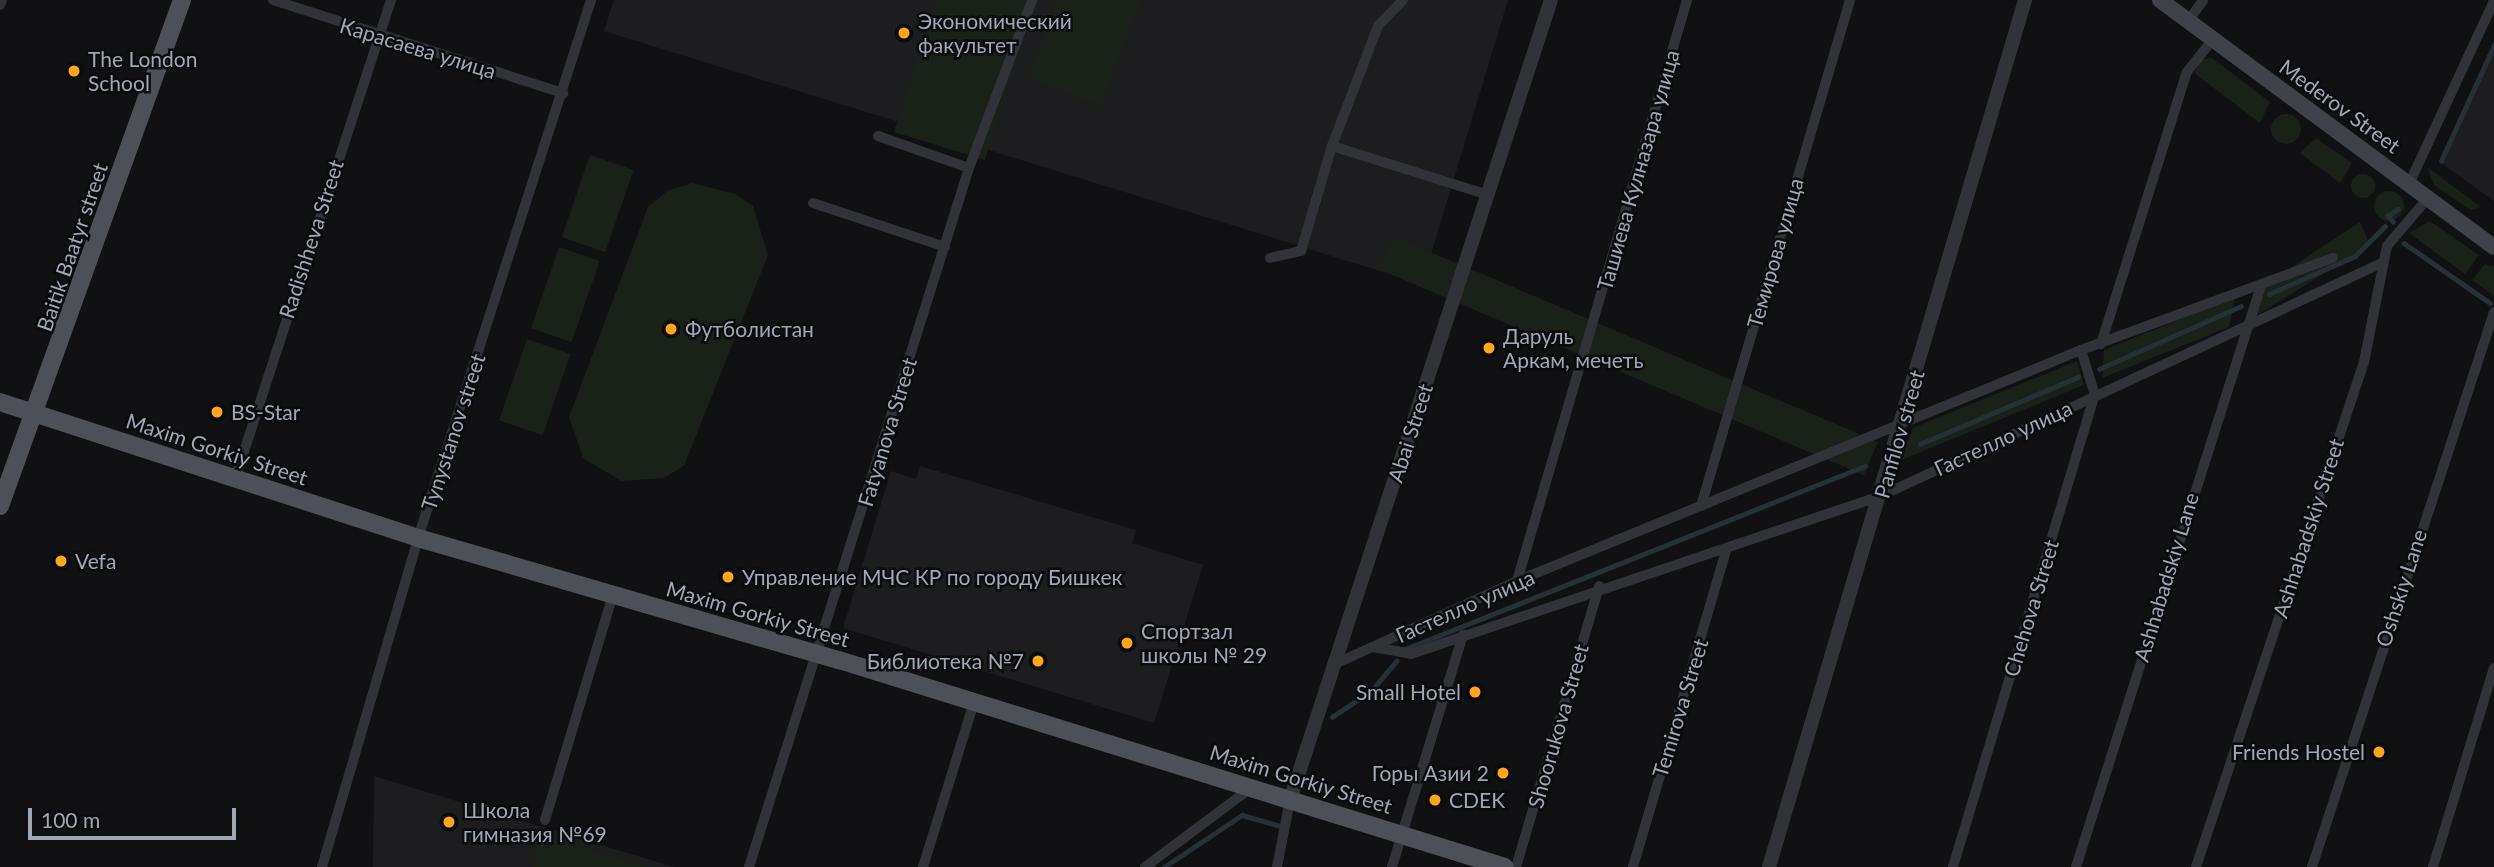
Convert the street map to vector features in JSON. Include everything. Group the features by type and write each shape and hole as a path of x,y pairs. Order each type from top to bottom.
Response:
{"main road":[{"name":"Baitik Baatyr street","path":"0,506 37,414 182,0"},
{"name":"Mederov Street","path":"2160,0 2494,247"},
{"name":"Maxim Gorkiy Street","path":"0,402 418,538 819,654 1505,867"}],"street":[{"path":"0,5 2,0"},
{"name":"Карасаева улица","path":"273,0 378,37 563,93"},
{"name":"Radishheva Street","path":"235,479 391,0"},
{"name":"Tynystanov street","path":"322,867 418,538 591,0"},
{"name":"Fatyanova Street","path":"749,867 819,654 969,168 1032,0"},
{"path":"1270,258 1301,251 1332,146 1378,26 1403,0"},
{"name":"Abai Street","path":"1277,867 1290,800 1550,0"},
{"name":"Ташиева Кулназара улица","path":"1517,581 1687,0"},
{"name":"Темирова улица","path":"1701,506 1850,0"},
{"name":"Panfilov street","path":"1769,867 1883,495 2025,0"},
{"path":"2188,21 2203,0"},
{"path":"2409,184 2494,1"},
{"path":"2101,344 2187,72 2213,39"},
{"path":"878,136 969,168"},
{"path":"1332,146 1488,195"},
{"name":"Ashhabadskiy Street","path":"2196,867 2364,362 2387,246 2428,198"},
{"path":"813,203 945,247"},
{"name":"Гастелло улица","path":"1335,664 1517,581 2081,350 2260,289 2333,258"},
{"name":"Гастелло улица","path":"1373,647 1410,654 1599,586 1727,548 1883,495 2245,324 2382,263"},
{"name":"Ashhabadskiy Lane","path":"2076,867 2245,324 2260,289"},
{"name":"Oshskiy Lane","path":"2312,867 2494,312"},
{"path":"2081,350 2095,395"},
{"name":"Chehova Street","path":"1953,867 2095,395"},
{"name":"Temirova Street","path":"1633,867 1727,548"},
{"name":"Shoorukova Street","path":"1516,867 1599,586"},
{"path":"545,820 612,595"},
{"path":"1392,867 1463,635"},
{"path":"2433,867 2494,668"},
{"path":"923,867 974,702"},
{"path":"1145,867 1251,788"}],"shaded area":[{"path":"614,0 1508,0 1422,284 604,31"},
{"path":"935,0 1035,0 985,160 894,132"},
{"path":"1057,0 1141,0 1101,106 1028,78"},
{"path":"2494,51 2494,201 2443,164"},
{"path":"2212,58 2270,102 2260,123 2194,73 2202,59"},
{"path":"2286,114 2292,115 2300,123 2300,135 2292,143 2286,144 2280,143 2272,135 2271,129 2272,123 2280,115"},
{"path":"2316,138 2352,163 2340,183 2300,153"},
{"path":"590,155 633,170 605,252 562,237"},
{"path":"2427,167 2481,207 2471,210 2434,185"},
{"path":"2363,174 2372,177 2375,186 2372,195 2363,198 2354,195 2351,186 2354,177"},
{"name":"Футболистан","path":"692,183 735,194 753,206 768,255 684,466 664,478 621,481 583,458 569,417 648,207 667,191"},
{"path":"2389,191 2399,196 2404,206 2399,216 2389,221 2379,216 2374,206 2379,196"},
{"path":"2430,221 2479,255 2465,274 2409,233"},
{"path":"2360,222 2370,245 2257,315 2266,284"},
{"path":"1393,236 1878,442 1864,475 1379,269"},
{"path":"559,247 600,261 572,342 531,328"},
{"path":"2485,264 2494,267 2494,296 2472,280"},
{"path":"2235,297 2229,327 2102,378 2104,350"},
{"path":"527,339 570,354 542,435 499,420"},
{"path":"2077,361 2084,385 1899,461 1913,428"},
{"path":"920,466 1136,530 1132,543 1203,565 1154,723 843,628 891,471 916,479"},
{"name":"Школа гимназия №69","path":"374,776 674,867 373,867"},
{"path":"541,835 645,866 531,867"}],"waterway":[{"path":"2441,161 2494,45"},
{"path":"2393,222 2388,216 2398,209"},
{"path":"2269,294 2355,256 2385,226"},
{"path":"2404,243 2490,303"},
{"path":"2099,369 2241,306"},
{"path":"1920,444 2078,377"},
{"path":"1405,649 1865,466"},
{"path":"1332,717 1372,690 1396,661"},
{"path":"1164,867 1242,815 1281,826"}],"place":[{"name":"Экономический факультет","path":"904,33"},
{"name":"The London School","path":"74,71"},
{"name":"Футболистан","path":"671,329"},
{"name":"Даруль Аркам, мечеть","path":"1489,348"},
{"name":"BS-Star","path":"217,412"},
{"name":"Vefa","path":"61,561"},
{"name":"Управление МЧС КР по городу Бишкек","path":"728,577"},
{"name":"Спортзал школы № 29","path":"1127,643"},
{"name":"Библиотека №7","path":"1038,661"},
{"name":"Small Hotel","path":"1475,692"},
{"name":"Friends Hostel","path":"2379,752"},
{"name":"Горы Азии 2","path":"1503,773"},
{"name":"CDEK","path":"1435,800"},
{"name":"Школа гимназия №69","path":"449,822"}]}
